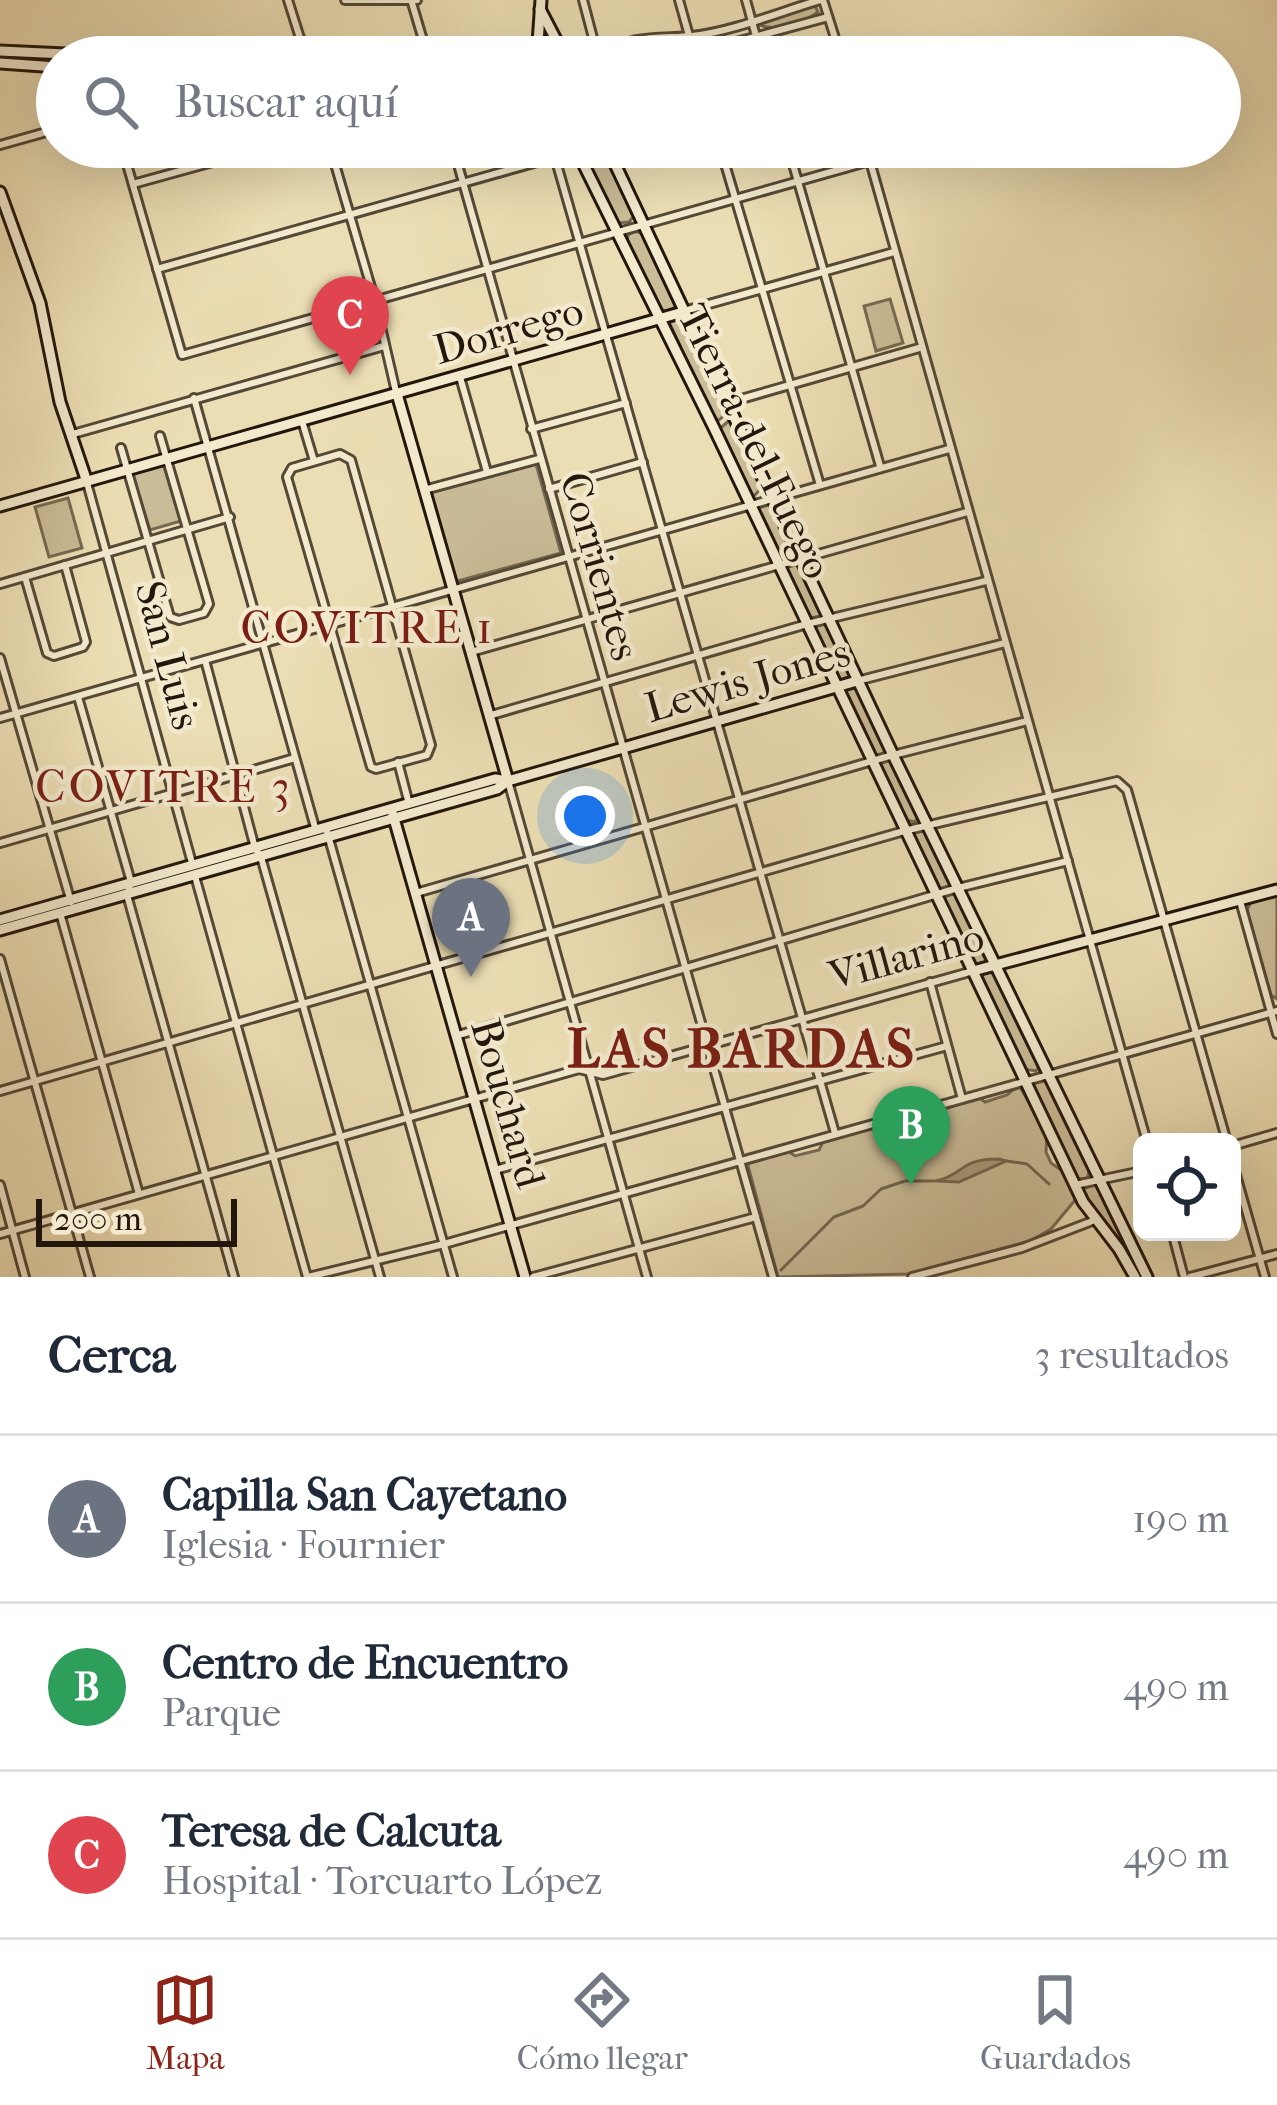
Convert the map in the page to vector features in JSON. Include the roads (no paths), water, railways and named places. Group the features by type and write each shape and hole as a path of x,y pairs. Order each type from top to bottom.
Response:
{"street":[{"path":"288,0 299,36"},
{"path":"345,0 413,0 422,36"},
{"path":"583,0 594,36"},
{"path":"679,0 689,36"},
{"path":"746,0 756,36 828,17"},
{"path":"660,36 689,36 821,0 835,36"},
{"path":"538,36 540,4"},
{"path":"540,4 555,36"},
{"path":"0,50 36,52"},
{"path":"0,63 36,66"},
{"path":"0,145 36,135"},
{"path":"128,168 182,355 847,168"},
{"path":"133,184 191,168"},
{"path":"336,168 647,1277"},
{"name":"Corrientes","path":"459,168 773,1277"},
{"path":"157,268 519,168"},
{"path":"558,168 835,1133"},
{"name":"Tierra del Fuego","path":"585,168 1075,1185 1135,1277"},
{"name":"Tierra del Fuego","path":"617,168 892,755 1147,1277"},
{"path":"726,168 820,485"},
{"path":"794,168 880,466"},
{"path":"872,168 1145,1133"},
{"name":"San Luis","path":"0,192 40,302 60,402 87,482 308,1277"},
{"name":"Dorrego","path":"0,506 894,252"},
{"path":"73,434 384,346"},
{"path":"727,403 920,348"},
{"path":"460,376 487,472"},
{"path":"194,398 295,758 372,985 453,1277"},
{"path":"531,429 626,403"},
{"path":"302,421 314,460"},
{"path":"121,448 173,620 208,609 160,436"},
{"path":"0,718 950,448"},
{"path":"340,454 351,460 430,745 427,755 371,767 287,477 292,468 314,460 340,454"},
{"path":"424,490 539,459"},
{"path":"548,490 644,462"},
{"path":"471,652 967,512"},
{"path":"0,584 230,517"},
{"path":"26,577 47,652 54,656 86,642 65,565"},
{"path":"488,716 807,624 986,581"},
{"name":"Lewis Jones","path":"72,904 127,895 194,870 411,808 497,789 508,781 1005,643"},
{"path":"0,658 72,904"},
{"path":"205,660 233,774 380,1277"},
{"path":"78,697 130,882 127,895 235,1277"},
{"path":"416,893 892,755 1027,721"},
{"path":"0,843 295,758"},
{"path":"398,763 411,808"},
{"path":"0,1091 904,831 1117,781 1127,790 1226,1133"},
{"name":"Bouchard","path":"393,814 529,1277"},
{"path":"455,1036 958,888 1068,861"},
{"name":"Lewis Jones","path":"0,920 72,904 130,882 194,870"},
{"name":"Villarino","path":"0,1234 579,1069 603,1075 1277,890"},
{"path":"1240,901 1277,1034"},
{"path":"58,908 139,1194"},
{"name":"Lewis Jones","path":"0,930 58,908"},
{"path":"0,959 90,1277"},
{"path":"930,982 962,1099"},
{"path":"308,1277 376,1263 1274,1012"},
{"path":"495,1171 946,1046"},
{"path":"1241,1141 1277,1133"},
{"path":"1075,1185 1133,1174"},
{"path":"0,1185 25,1277"},
{"path":"1241,1194 1264,1277"},
{"path":"529,1277 756,1217"},
{"path":"912,1277 1022,1248 1095,1220"},
{"path":"1175,1241 1187,1277 1277,1254"}],"waterway":[{"path":"1007,1161 1027,1164 1049,1184"},
{"path":"781,1270 834,1217 863,1206 881,1189 905,1181 935,1181"}],"place":[{"name":"Teresa de Calcuta","path":"350,375"},
{"name":"Capilla San Cayetano","path":"471,977"},
{"name":"Centro de Encuentro","path":"911,1185"}],"district":[{"name":"COVITRE 1","path":"368,627"},
{"name":"COVITRE 3","path":"164,786"},
{"name":"LAS BARDAS","path":"742,1048"}]}
